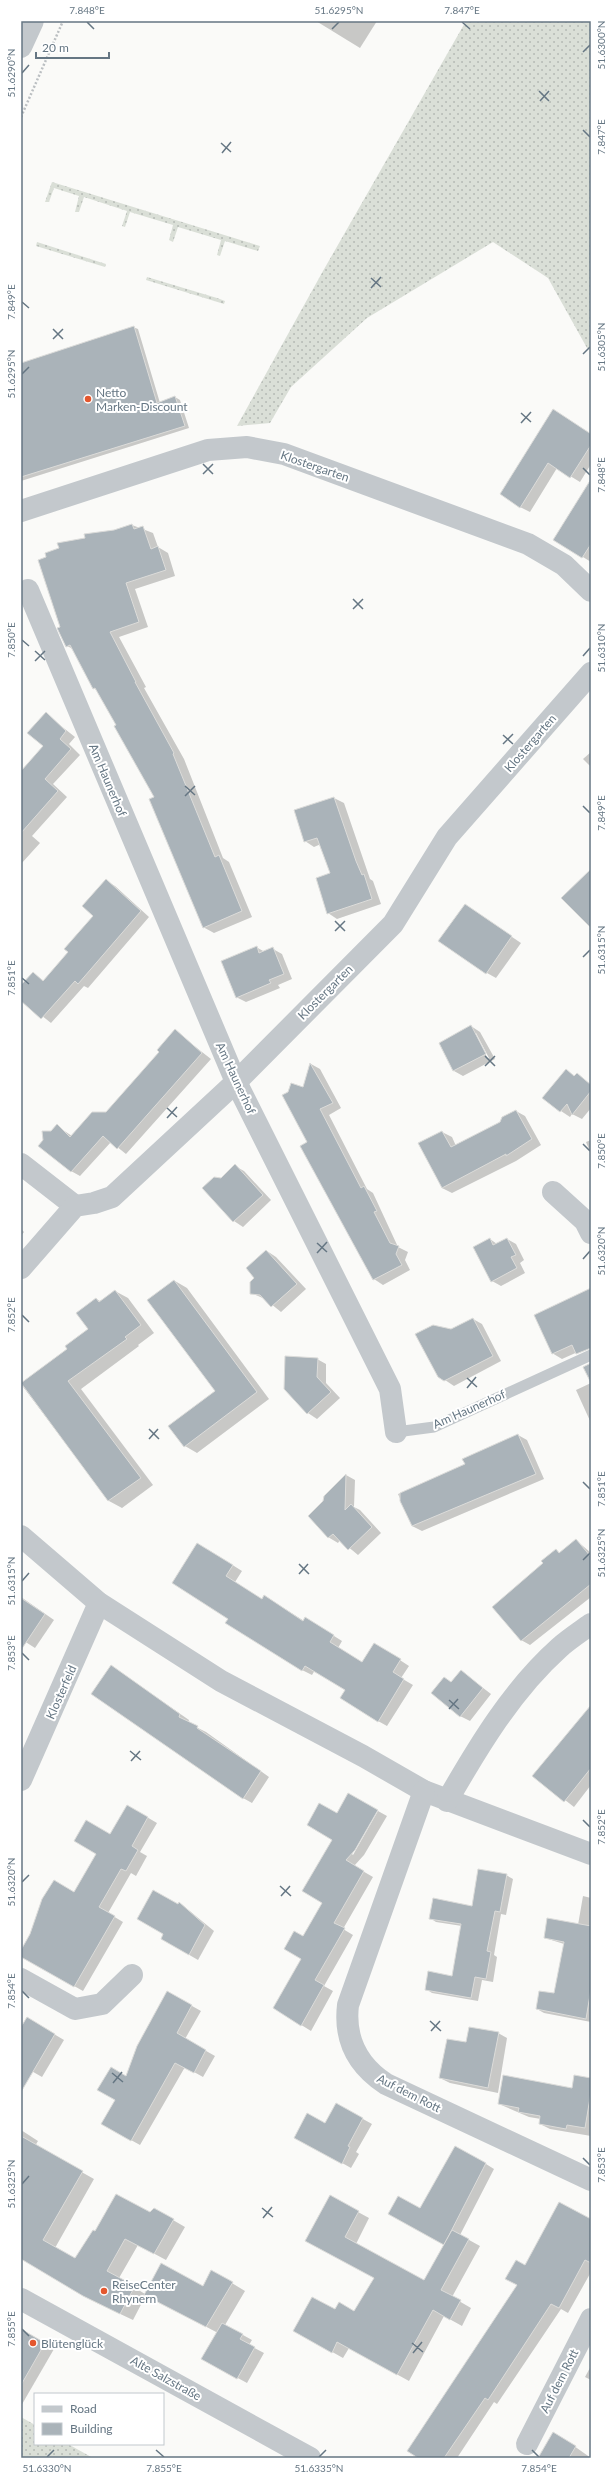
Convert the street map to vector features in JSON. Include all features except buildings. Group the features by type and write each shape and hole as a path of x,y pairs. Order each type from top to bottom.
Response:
{"street":[{"path":"21,48 33,21"},
{"name":"Klostergarten","path":"21,511 208,450 247,447 284,454 528,544 564,565 591,591"},
{"name":"Am Haunerhof","path":"28,590 236,1082 390,1389 396,1432"},
{"name":"Klostergarten","path":"75,1206 94,1204 112,1197 236,1082 392,924 447,837 591,673"},
{"path":"21,1164 75,1206 21,1268"},
{"path":"553,1192 585,1221 591,1233"},
{"path":"21,1536 99,1603 221,1681 363,1756 424,1791 447,1801 591,1854"},
{"name":"Klosterfeld","path":"21,1780 99,1603"},
{"path":"447,1801 477,1748 527,1681 559,1648 591,1624"},
{"name":"Auf dem Rott","path":"424,1791 348,2005 347,2029 355,2053 368,2070 386,2084 591,2180"},
{"path":"21,1979 75,2009 102,2004 132,1975"},
{"name":"Alte Salzstraße","path":"21,2299 310,2458"},
{"name":"Auf dem Rott","path":"527,2444 591,2319"}],"lane":[{"name":"Am Haunerhof","path":"396,1432 434,1426 526,1383 591,1355"}],"path":[{"path":"21,117 62,21"}],"shaded area":[{"path":"466,21 591,21 591,350 587,348 548,278 493,242 367,318 291,387 270,423 237,426 323,271"},
{"path":"52,182 260,246 258,251 225,241 220,256 217,255 221,240 178,227 173,242 169,240 173,225 130,212 125,227 122,226 127,211 84,197 79,212 75,212 79,196 54,188 49,202 45,202"},
{"path":"37,242 106,264 105,267 36,246"},
{"path":"147,277 225,301 224,304 146,280"},
{"path":"21,2417 34,2424 34,2445 70,2445 93,2458 21,2458"}],"place":[{"name":"Netto Marken-Discount","path":"88,399"},
{"name":"ReiseCenter Rhynern","path":"104,2291"},
{"name":"Blütenglück","path":"33,2343"}]}
